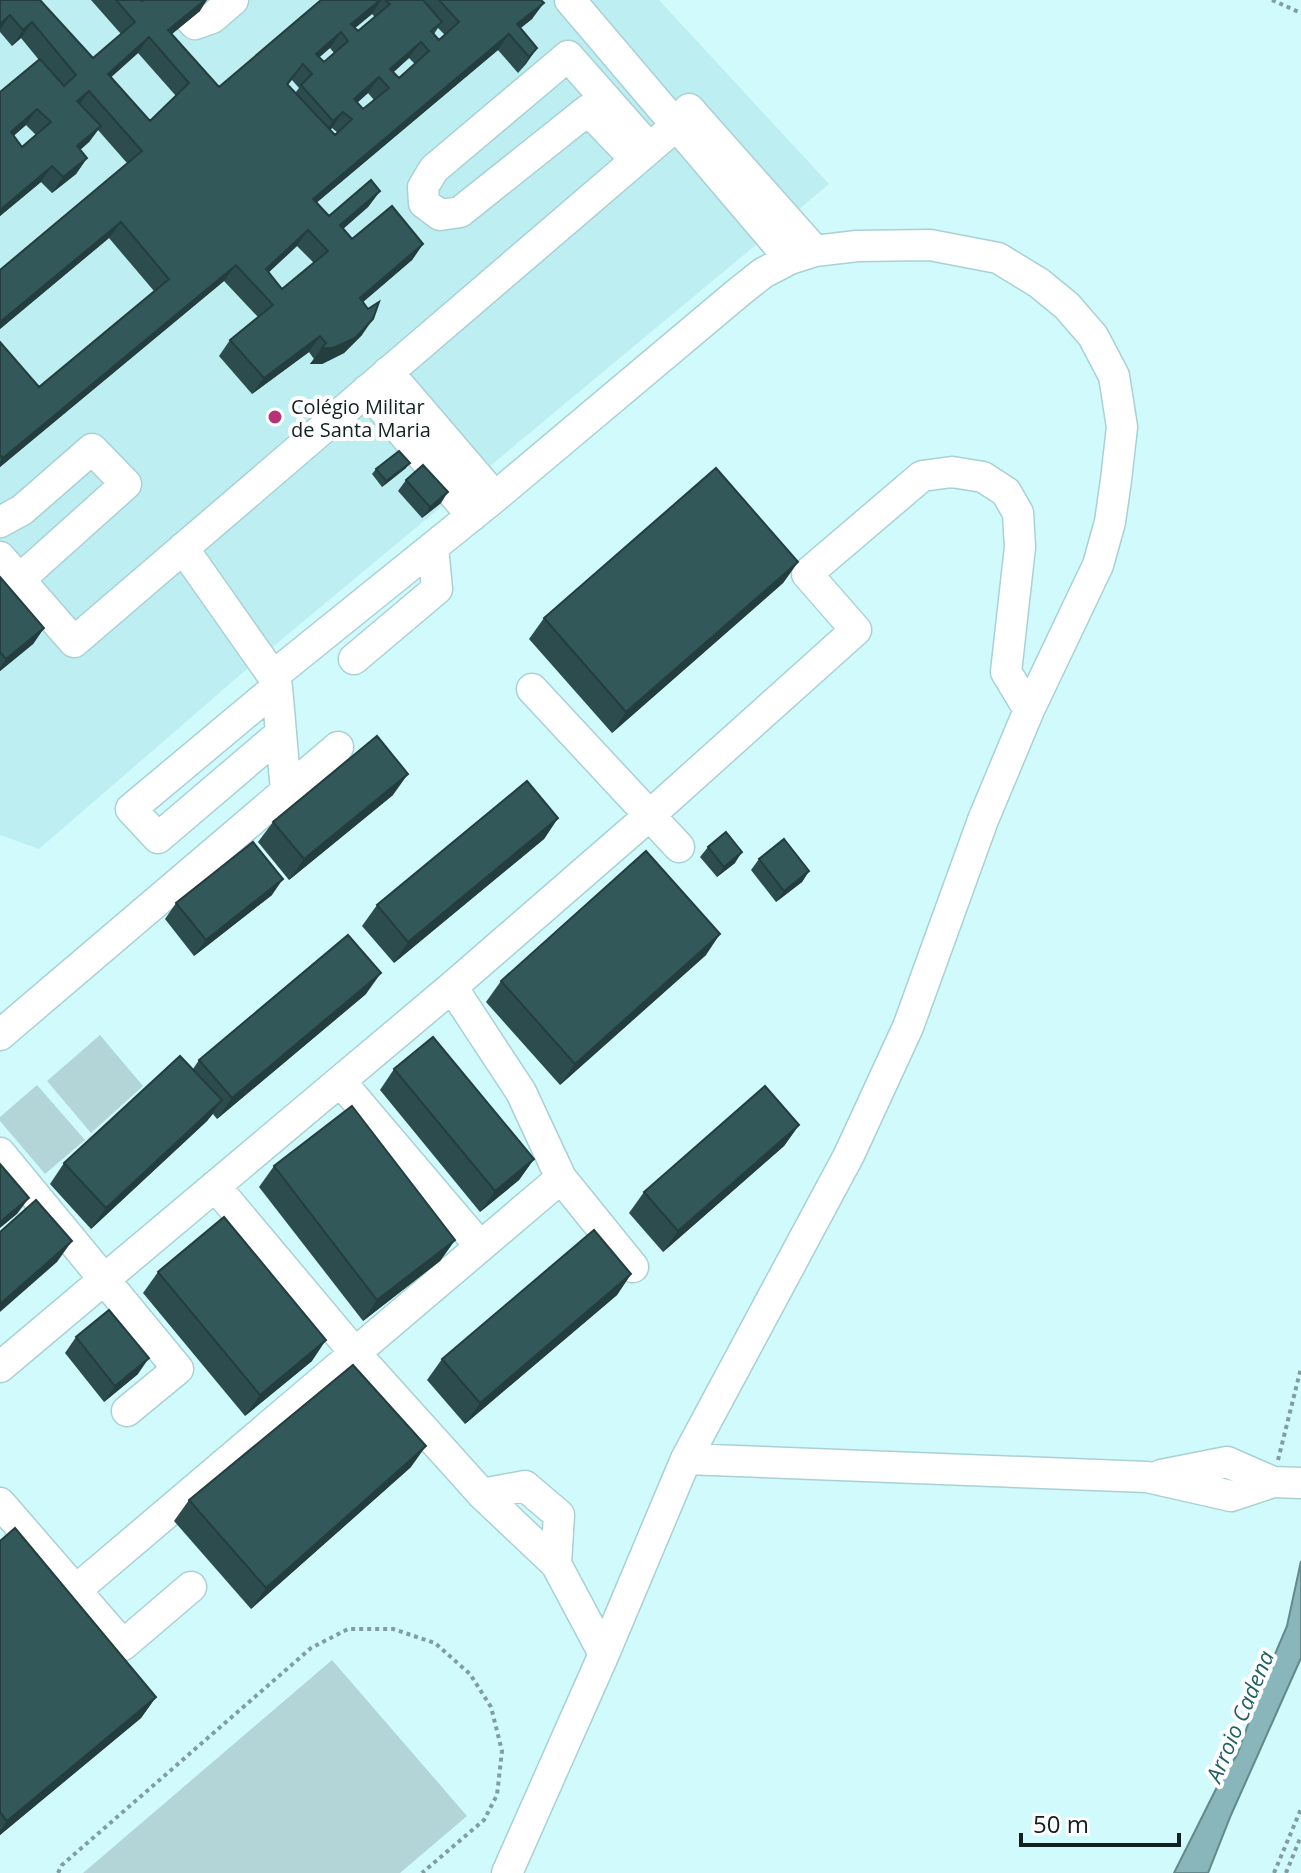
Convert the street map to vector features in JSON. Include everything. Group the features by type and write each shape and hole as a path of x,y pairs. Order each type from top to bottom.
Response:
{"lane":[{"path":"172,0 195,24 212,18 233,0"},
{"path":"570,0 684,119 802,255"},
{"path":"596,0 684,119"},
{"path":"568,56 642,154 588,110 460,212 440,215 424,203 423,187 434,169 568,56"},
{"path":"0,522 22,510 92,449 126,484 10,568 74,642 684,119"},
{"path":"280,734 158,838 131,809 433,547 739,292 763,273 802,255 857,246 930,245 998,258 1039,283 1067,306 1093,336 1114,376 1122,427 1110,522 1098,565 1029,710 983,820 908,1027 849,1155 686,1459 507,1873"},
{"path":"378,381 483,507"},
{"path":"0,1367 452,987 856,630 807,574 922,476 952,472 983,477 1006,492 1018,513 1020,547 1006,672 1029,710"},
{"path":"354,659 437,589 433,547"},
{"path":"183,548 275,682 286,791"},
{"path":"532,689 679,847"},
{"path":"0,1035 338,747"},
{"path":"452,987 521,1092 561,1178 633,1267"},
{"path":"340,1081 480,1246"},
{"path":"0,1153 178,1369 127,1411"},
{"path":"76,1590 561,1178"},
{"path":"215,1186 355,1353 482,1494 556,1564 604,1654"},
{"path":"686,1459 1147,1477 1227,1462 1290,1483"},
{"path":"2,1510 123,1645 191,1587"}],"path":[{"path":"1272,0 1301,13"},
{"path":"1290,1483 1301,1368"},
{"path":"58,1873 62,1865 311,1648 348,1629 393,1629 435,1643 470,1674 491,1707 502,1751 497,1795 484,1820 422,1873"},
{"path":"1274,1873 1301,1809"},
{"path":"1286,1873 1301,1836"}],"shaded area":[{"name":"Colégio Militar de Santa Maria","path":"0,0 659,0 829,184 269,650 39,849 0,835"},
{"path":"100,1035 143,1086 91,1133 47,1081"},
{"path":"37,1085 85,1140 45,1174 0,1121 0,1117"},
{"name":"Arroio Cadena","path":"1301,1561 1301,1658 1208,1873 1174,1873 1221,1779 1237,1755 1287,1626"},
{"path":"332,1660 467,1816 400,1873 83,1873"}],"building":[{"path":"0,0 40,0 93,58 135,22 116,0 205,0 168,30 219,87 321,0 380,0 351,24 358,31 390,4 385,0 423,0 442,22 431,31 439,40 459,22 439,0 541,0 544,3 517,24 537,48 529,57 509,34 313,199 329,216 371,180 380,191 340,225 352,239 392,206 423,244 360,298 368,309 379,302 373,319 355,338 333,348 322,348 326,343 320,336 264,378 230,340 273,305 236,265 3,458 0,455 0,342 39,387 169,279 121,222 0,322 0,270 142,151 89,91 77,101 101,126 77,146 87,158 63,177 52,166 0,210 0,92 40,59 64,86 76,75 32,22 23,30 10,15 0,24","holes":["341,32 348,41 324,62 316,54","149,37 189,83 150,121 108,74","421,42 429,51 399,78 390,69","303,64 312,74 301,85 333,121 343,112 352,119 335,135 287,84","379,77 389,88 363,109 354,99","37,109 51,122 22,147 11,132","308,230 328,251 282,289 266,269"]},
{"path":"399,451 410,463 386,481 376,469"},
{"path":"423,465 448,492 430,507 406,480"},
{"path":"716,468 798,562 626,712 544,618"},
{"path":"0,577 44,628 6,659 0,652"},
{"path":"377,736 408,774 304,859 273,822"},
{"path":"527,781 558,818 408,942 377,905"},
{"path":"726,832 742,852 724,867 708,847"},
{"path":"784,839 809,871 784,891 759,859"},
{"path":"253,842 283,879 206,940 176,903"},
{"path":"646,851 720,934 575,1064 501,981"},
{"path":"348,935 381,973 232,1098 199,1060"},
{"path":"433,1037 534,1159 495,1191 394,1069"},
{"path":"180,1056 222,1100 106,1208 64,1163"},
{"path":"765,1086 799,1125 678,1231 644,1192"},
{"path":"352,1106 455,1240 377,1300 274,1166"},
{"path":"0,1164 29,1198 0,1222"},
{"path":"36,1200 72,1241 0,1304 0,1232"},
{"path":"224,1217 326,1340 260,1395 158,1272"},
{"path":"594,1230 631,1274 480,1403 442,1359"},
{"path":"109,1310 149,1358 115,1386 76,1337"},
{"path":"353,1365 426,1446 266,1588 189,1500"},
{"path":"15,1528 156,1697 7,1821 0,1812 0,1541"}],"place":[{"name":"Colégio Militar de Santa Maria","path":"275,417"}]}
